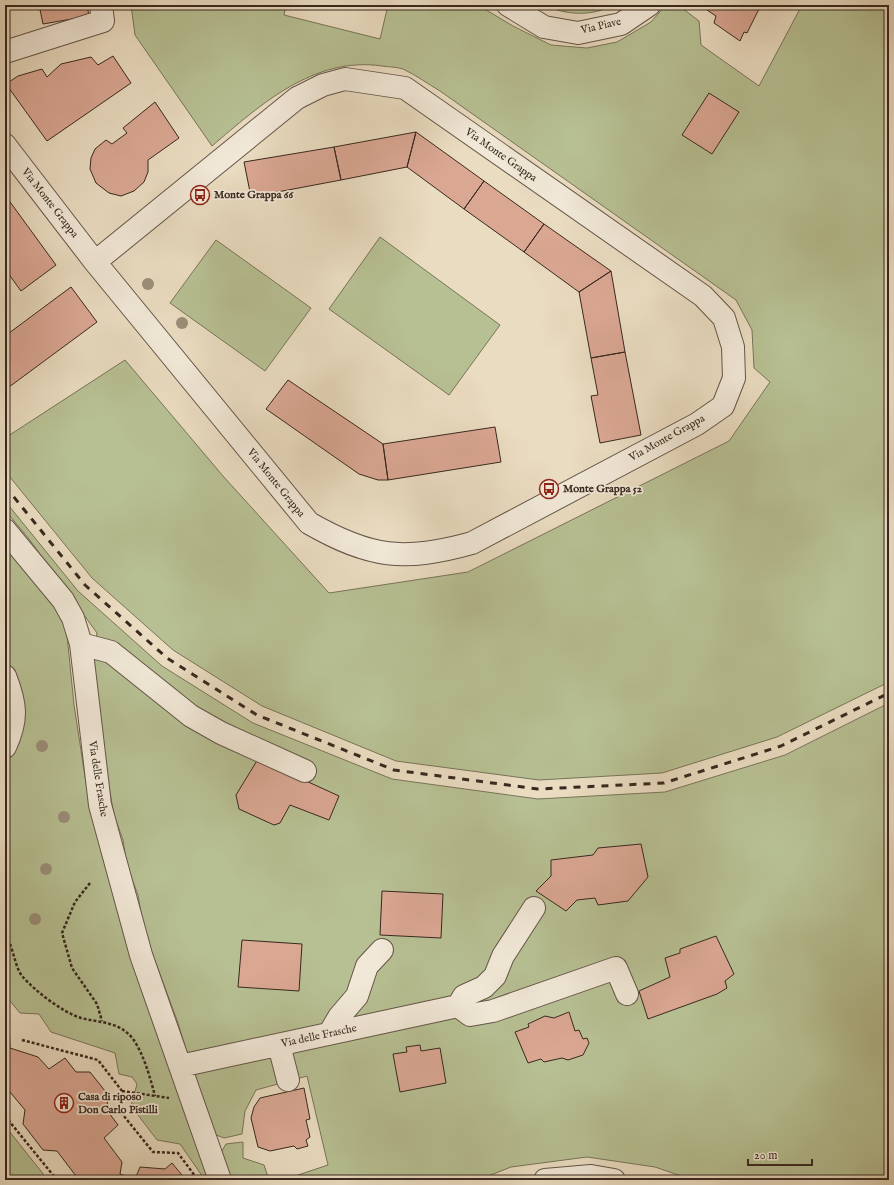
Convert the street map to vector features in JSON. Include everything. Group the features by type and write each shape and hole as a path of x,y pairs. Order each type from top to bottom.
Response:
{"street":[{"path":"5,52 103,21 101,5"},
{"name":"Via Piave","path":"508,5 544,27 578,33 621,24 649,5"},
{"name":"Via Monte Grappa","path":"5,144 95,262 309,523 338,540 369,550 406,555 442,551 472,543 697,424 723,406 734,378 733,347 724,318 704,296 405,88 345,79 323,85 297,98 95,262"},
{"name":"Via delle Frasche","path":"5,530 63,600 73,618 81,644 100,805 141,955 220,1180"},
{"path":"81,644 111,652 191,716 203,723 305,771"},
{"path":"5,676 14,699 13,730 5,747"},
{"path":"534,908 503,956 495,976 484,987 464,996 458,1006 470,1015 493,1011 616,968 627,994"},
{"path":"329,1034 356,996 367,966 382,950"},
{"name":"Via delle Frasche","path":"180,1066 458,1006"},
{"path":"279,1045 288,1080"},
{"path":"545,1180 592,1176 614,1180"}],"path":[{"path":"90,883 75,902 62,933 72,968 97,1004 102,1021"},
{"path":"10,944 22,975 43,995 64,1010 81,1018 102,1021 118,1026 133,1039 142,1057 155,1096"},
{"path":"22,1040 98,1060 122,1091 192,1102"},
{"path":"122,1091 119,1110 153,1152 178,1153 197,1180"},
{"path":"5,1116 57,1180"}],"green space":[{"path":"131,5 286,5 284,15 380,39 388,5 478,5 513,26 551,45 587,48 617,42 651,22 666,5 678,5 699,21 701,45 759,86 802,5 889,5 889,682 777,737 662,773 539,780 396,761 262,706 173,650 92,578 5,471 5,438 125,360 223,476 329,593 468,572 729,441 770,382 754,368 752,330 736,300 440,91 413,74 398,68 357,65 334,69 311,76 269,100 212,146 135,35"},
{"path":"543,5 614,5 605,9 587,13 570,13"},
{"path":"380,237 500,325 449,395 329,309"},
{"path":"216,240 311,308 265,371 170,303"},
{"path":"5,501 78,591 162,666 253,723 392,779 538,799 665,792 785,755 889,703 889,1180 693,1180 655,1167 587,1157 511,1167 478,1180 283,1180 328,1165 307,1076 256,1090 245,1111 242,1134 224,1138 211,1133 178,1023 144,931 138,895 127,866 123,840 114,815 89,675 97,633 29,539 5,510"},
{"path":"5,542 54,602 66,625 74,705 90,809 133,962 211,1180 205,1180 180,1144 157,1140 131,1106 137,1084 132,1077 119,1074 115,1053 51,1032 39,1014 20,1013 5,995"},
{"path":"5,1126 48,1180 5,1180"},
{"path":"243,1142 243,1158 264,1165 269,1180 229,1180 219,1156 226,1144"}],"building":[{"path":"39,5 87,5 89,16 43,24"},
{"path":"710,5 761,5 747,33 744,32 740,41 714,23 716,16 707,10"},
{"path":"113,56 131,83 47,141 6,84 18,76 42,69 47,77 61,64 91,57 98,65"},
{"path":"709,93 739,112 712,154 682,135"},
{"path":"155,102 179,138 148,160 148,172 144,182 134,191 121,196 109,193 96,183 90,169 91,158 95,149 106,140 112,144 127,133 123,128"},
{"path":"416,132 484,181 464,209 407,167"},
{"path":"416,132 407,167 341,180 334,147"},
{"path":"334,147 341,180 251,197 244,162"},
{"path":"484,181 544,224 524,252 464,209"},
{"path":"5,195 56,265 21,291 5,269"},
{"path":"544,224 611,271 579,292 524,252"},
{"path":"611,271 625,352 591,358 579,292"},
{"path":"71,287 97,322 5,390 5,336"},
{"path":"625,352 641,435 600,443 591,396 598,395 591,358"},
{"path":"288,380 383,444 388,480 378,480 359,474 266,409"},
{"path":"495,427 501,462 388,480 383,444"},
{"path":"258,759 339,796 329,820 290,805 280,823 274,825 239,809 236,795"},
{"path":"641,844 648,877 628,901 598,905 595,898 577,900 566,911 536,891 551,876 551,860 593,855 598,848"},
{"path":"382,891 443,894 441,938 380,935"},
{"path":"716,936 734,974 725,981 727,988 717,994 648,1019 639,991 670,977 665,958 680,953 680,949"},
{"path":"242,940 302,944 299,991 238,987"},
{"path":"569,1012 575,1031 579,1030 583,1039 587,1038 589,1043 583,1055 568,1060 562,1058 544,1062 541,1059 528,1063 515,1032 529,1027 528,1024 545,1016 554,1018"},
{"name":"Casa di riposo Don Carlo Pistilli","path":"5,1015 9,1020 10,1048 38,1057 49,1069 65,1058 76,1072 90,1072 109,1096 106,1109 118,1125 104,1138 122,1162 120,1174 135,1179 140,1167 165,1169 172,1163 186,1180 75,1180 76,1176 57,1151 43,1150 23,1124 25,1110 5,1086"},
{"path":"420,1045 421,1051 440,1048 446,1083 400,1092 393,1054 407,1052 406,1047"},
{"path":"304,1088 310,1119 306,1120 310,1137 306,1140 308,1146 297,1149 294,1146 270,1151 258,1147 251,1118 254,1107 260,1098"}],"railway":[{"path":"5,486 85,585 167,658 257,715 394,770 538,789 664,783 781,746 889,693"}],"place":[{"name":"Monte Grappa 66","path":"200,195"},
{"name":"Monte Grappa 52","path":"549,489"},
{"name":"Casa di riposo Don Carlo Pistilli","path":"64,1103"}]}
